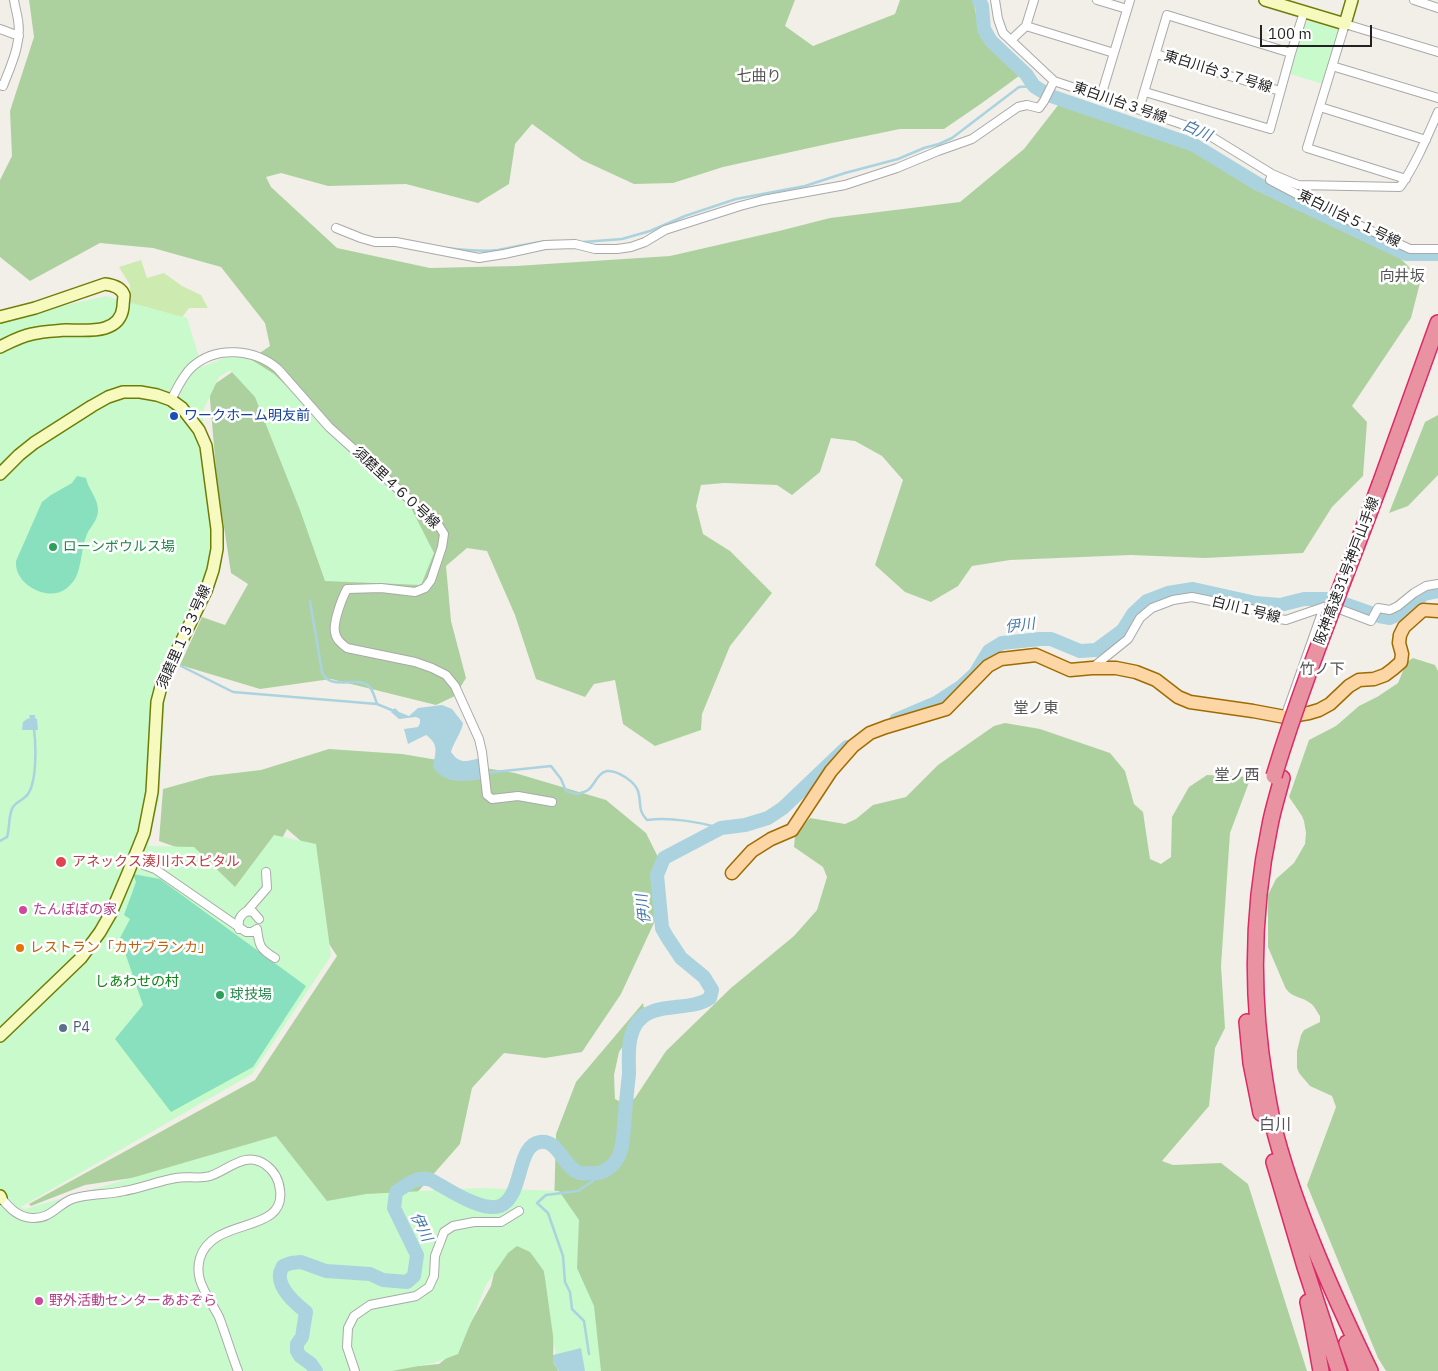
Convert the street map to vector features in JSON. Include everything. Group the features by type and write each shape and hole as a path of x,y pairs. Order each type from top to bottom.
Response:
{"highway":[{"name":"阪神高速31号神戸山手線","path":"1295,1235 1268,1143 1251,1063 1247,1020 1246,946 1256,848 1278,777 1296,733 1384,486 1438,323"},
{"name":"阪神高速31号神戸山手線","path":"1384,486 1438,352"},
{"name":"阪神高速31号神戸山手線","path":"1278,777 1257,911 1255,970 1257,1023 1269,1108 1276,1136 1294,1193 1314,1244"},
{"path":"1295,1235 1298,1263 1312,1321 1321,1371"},
{"path":"1295,1235 1339,1371"},
{"path":"1314,1244 1357,1371"},
{"path":"1314,1244 1370,1371"}],"main road":[{"path":"732,873 752,851 771,839 792,830 831,771 853,746 870,733 946,710 988,666 1001,659 1036,655 1070,670 1116,668 1136,672 1156,680 1178,697 1190,702 1285,717 1319,710 1330,704 1349,686 1359,680 1385,675 1393,670 1400,662 1402,654 1399,643 1404,627 1423,610 1438,611"}],"street":[{"path":"1,88 16,54 19,21 14,0"},
{"name":"東白川台３号線","path":"995,0 998,19 1003,33 1054,81 1202,131 1272,174 1298,185 1400,187 1406,179"},
{"path":"1011,40 1026,26 1034,0"},
{"path":"1097,0 1127,9"},
{"path":"1101,96 1130,0"},
{"path":"1265,0 1438,52"},
{"path":"1352,0 1307,148 1406,179 1438,112"},
{"path":"1414,0 1438,8"},
{"path":"1145,92 1270,129 1304,12"},
{"path":"1139,109 1167,15 1291,53"},
{"path":"1026,26 1114,53"},
{"path":"0,28 18,36"},
{"name":"東白川台３７号線","path":"1156,54 1280,91"},
{"path":"1332,66 1438,98"},
{"path":"336,228 375,242 396,242 479,258 545,245 575,244 595,249 631,247 645,242 665,230 740,206 845,184 897,168 972,139 1018,107 1027,105 1039,108 1054,81"},
{"path":"1320,107 1426,140"},
{"name":"東白川台５１号線","path":"1272,174 1270,180 1391,241 1410,249 1438,249"},
{"path":"0,317 35,308 105,284 118,287 124,295 122,312 119,318 110,326 98,331 52,331 30,334 0,347"},
{"name":"須磨里４６０号線","path":"171,400 190,368 208,357 223,353 242,352 260,357 278,369 317,415 439,526 444,534 442,547 431,580 426,588 415,592 381,588 347,589 340,603 334,632 338,641 347,648 415,662 432,668 446,676 455,686 479,739 487,795 492,799 518,796 552,802"},
{"name":"須磨里１３３号線","path":"0,474 34,443 108,397 123,392 157,395 171,400 182,408 200,430 206,446 217,529 217,549 206,591 163,679 159,694 154,728 152,792 144,833 133,861 111,912 100,932 84,954 0,1036"},
{"path":"1285,717 1324,607 1334,607 1371,620 1378,608 1390,610 1426,586 1438,584"},
{"name":"白川１号線","path":"1092,668 1128,639 1140,618 1152,608 1173,600 1192,597 1265,612 1273,618 1286,620 1324,607"},
{"path":"133,861 155,869 239,929 252,932 258,925"},
{"path":"239,929 238,921 241,915 247,911 267,888 266,872"},
{"path":"247,911 252,912 258,925 259,944 263,950 275,958"},
{"path":"1,1197 12,1210 20,1215 32,1218 44,1217 72,1199 123,1192 175,1178 209,1176 240,1161 251,1159 265,1164 275,1174 281,1195 278,1206 273,1214 264,1220 224,1232 214,1238 205,1247 200,1258 198,1270 200,1281 218,1317 238,1371"},
{"path":"355,1371 347,1347 348,1328 354,1316 370,1305 416,1296 429,1287 434,1276 435,1256 444,1232 454,1226 474,1222 501,1222 519,1211"}],"green space":[{"path":"29,0 795,0 785,26 813,46 895,14 900,0 973,0 981,38 1007,61 1019,76 944,129 900,129 723,167 673,183 634,184 582,160 532,124 515,144 509,184 478,203 406,184 328,186 281,173 266,177 271,187 337,248 430,268 516,266 670,256 830,218 960,202 1024,149 1059,104 1196,149 1235,173 1253,187 1394,252 1421,279 1411,318 1352,406 1367,422 1363,476 1332,507 1303,553 1205,558 1131,555 1010,560 972,566 958,586 931,602 905,592 875,565 903,480 882,456 855,441 831,438 820,472 792,495 777,485 724,483 701,485 696,506 703,534 730,551 772,593 730,646 702,714 701,730 655,746 623,724 615,680 594,684 585,697 536,679 515,615 487,551 467,548 446,566 451,621 466,678 455,696 436,705 331,679 260,689 180,665 202,617 225,625 248,584 231,573 217,481 209,388 270,346 265,323 221,267 153,248 100,243 30,281 0,257 0,180 12,156 10,111 34,37"},
{"path":"1310,21 1338,29 1339,33 1323,84 1290,74 1305,23"},
{"path":"141,260 147,278 164,273 182,286 201,295 208,308 189,308 161,346 131,310 130,285 119,267"},
{"name":"しあわせの村","path":"106,296 187,318 202,367 224,358 247,357 274,374 409,504 434,553 421,585 325,581 300,510 255,397 230,370 219,377 202,413 222,536 221,568 207,603 170,679 165,701 159,800 148,846 194,847 235,887 274,835 316,844 331,956 252,1074 21,1207 25,1209 276,1136 327,1201 366,1194 481,1188 559,1191 579,1220 577,1268 594,1306 601,1371 558,1371 544,1271 530,1252 517,1246 508,1253 486,1285 458,1354 434,1363 392,1371 0,1371 0,320"},
{"path":"1438,415 1438,475 1408,506 1389,513 1425,422"},
{"name":"ローンボウルス場","path":"77,476 86,478 98,506 97,517 85,539 79,568 74,580 61,592 46,593 39,591 21,579 16,561 42,502 72,483"},
{"path":"1413,658 1435,665 1438,671 1438,1371 1386,1371 1378,1358 1307,1185 1336,1107 1332,1096 1310,1086 1297,1068 1297,1051 1301,1035 1304,1030 1320,1022 1320,1016 1311,1004 1293,995 1285,987 1268,947 1268,895 1276,879 1294,863 1305,844 1304,821 1289,797 1309,740 1336,726 1359,706 1398,683 1408,661"},
{"path":"1005,723 1040,729 1110,753 1125,771 1134,804 1143,812 1150,859 1161,864 1171,857 1172,817 1189,787 1207,775 1251,777 1230,833 1221,966 1225,1028 1215,1048 1209,1106 1162,1161 1173,1165 1221,1163 1248,1184 1307,1371 585,1371 554,1208 556,1134 576,1082 643,1003 645,1014 619,1052 614,1075 615,1099 625,1104 635,1098 666,1051 731,988 794,936 817,910 827,877 823,867 794,847 795,836 810,818 845,824 856,819 873,805 906,797 938,765 994,726"},
{"path":"329,749 402,754 515,773 606,800 646,833 664,869 660,910 621,994 582,1052 545,1058 504,1053 472,1088 460,1144 408,1203 412,1217 145,1176 85,1185 31,1206 29,1204 255,1080 337,956 312,918 310,849 287,829 262,876 243,903 198,855 159,841 163,789 210,776 261,770"},
{"name":"球技場","path":"133,874 160,879 306,986 253,1067 171,1112 115,1039 143,1005 120,938 130,919 124,915 136,882"},
{"path":"519,1231 544,1271 554,1318 553,1362 559,1371 367,1371 439,1364 455,1351 491,1286 503,1234"}],"water":[{"path":"442,705 452,709 463,723 451,752 458,759 464,761 481,758 484,779 456,781 443,777 433,767 436,749 433,742 426,735 408,744 404,729 418,727 420,719 416,717 399,719 391,712 395,708 409,716 418,708"},
{"path":"29,715 35,715 38,730 22,730 23,722 30,718"},
{"path":"581,1348 585,1371 559,1371 553,1362 553,1355"}],"waterway":[{"name":"白川","path":"979,0 982,6 984,29 991,41 1026,74 1034,86 1048,95 1194,145 1258,184 1406,254 1438,254"},
{"path":"583,242 622,239 650,231 685,216 736,199 805,186 898,159 952,138 1019,87 1034,86"},
{"path":"447,248 492,251 557,241"},
{"name":"伊川","path":"896,720 936,703 962,686 975,674 989,651 1002,643 1051,639 1080,651 1096,650 1123,630 1133,614 1147,601 1168,593 1193,589 1256,603 1280,605 1304,599 1331,599 1390,618 1401,613 1424,594 1438,591"},
{"path":"310,601 322,672 326,678 337,682 364,683 369,686 374,694 377,704 394,711"},
{"path":"181,666 233,692 377,704"},
{"path":"0,841 7,837 10,814 13,807 28,794 31,788 35,763 34,729"},
{"name":"伊川","path":"316,1371 297,1351 297,1344 302,1337 306,1312 285,1291 280,1280 283,1266 301,1262 326,1271 370,1274 383,1280 407,1282 414,1276 417,1255 394,1208 396,1192 410,1182 418,1179 429,1179 469,1201 493,1207 500,1206 508,1201 517,1182 527,1152 532,1145 540,1142 552,1145 569,1166 580,1173 599,1173 611,1166 621,1150 629,1074 630,1044 635,1026 650,1012 692,1005 710,998 712,990 704,977 681,958 662,928 657,875 664,858 721,828 745,825 768,818 783,808 847,747"},
{"path":"485,773 551,766 561,779 566,791 577,794 588,790 604,772 616,772 626,777 638,791 641,810 647,820 666,819 721,828"},
{"path":"589,1354 584,1321 572,1309 570,1292 565,1282 563,1256 548,1213 537,1203 546,1195 578,1191 593,1181 597,1174"}],"place":[{"name":"ワークホーム明友前","path":"174,416"},
{"name":"ローンボウルス場","path":"53,547"},
{"name":"アネックス湊川ホスピタル","path":"61,862"},
{"name":"たんぽぽの家","path":"23,910"},
{"name":"レストラン「カサブランカ」","path":"20,948"},
{"name":"球技場","path":"220,995"},
{"name":"P4","path":"63,1028"},
{"name":"野外活動センターあおぞら","path":"39,1301"}],"district":[{"name":"七曲り","path":"759,77"},
{"name":"向井坂","path":"1402,277"},
{"name":"竹ノ下","path":"1322,670"},
{"name":"堂ノ東","path":"1036,709"},
{"name":"堂ノ西","path":"1237,776"},
{"name":"白川","path":"1275,1125"}]}
